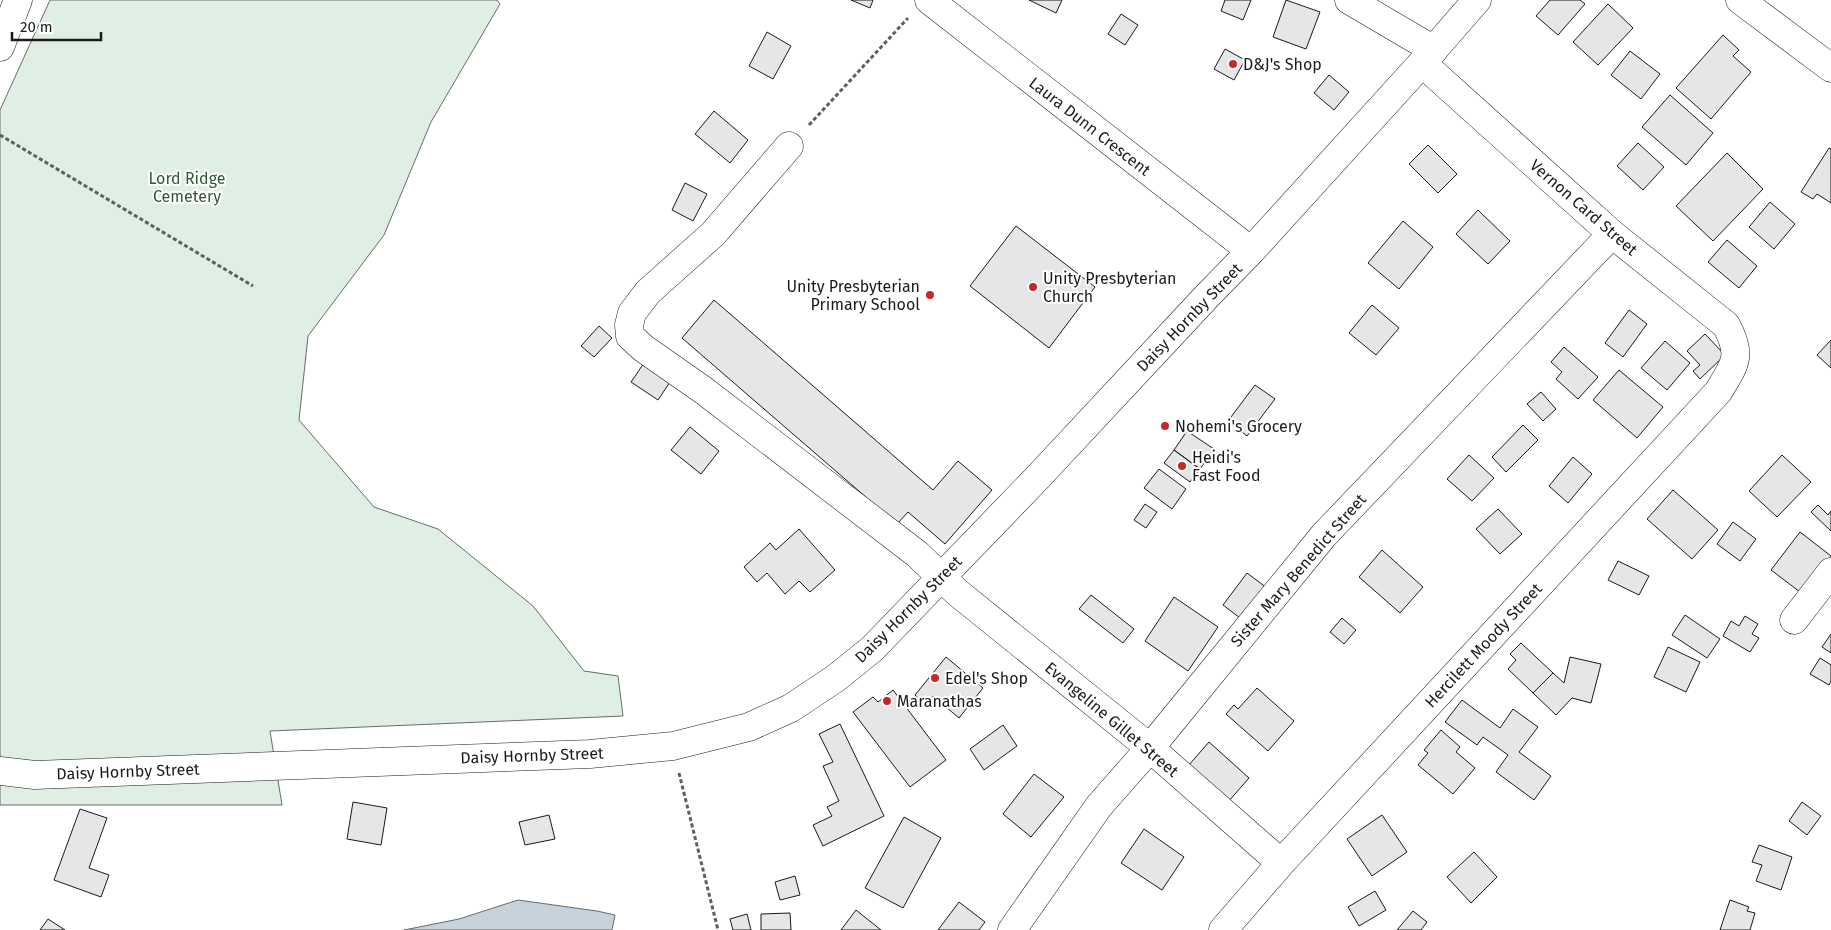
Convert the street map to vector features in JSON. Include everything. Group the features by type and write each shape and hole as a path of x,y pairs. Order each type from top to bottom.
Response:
{"street":[{"path":"2,38 18,0"},
{"path":"1348,0 1428,56"},
{"name":"Daisy Hornby Street","path":"0,771 35,775 590,754 673,746 749,727 791,708 836,678 872,649 1251,252 1477,0"},
{"path":"1755,5 1831,68"},
{"name":"Laura Dunn Crescent","path":"920,7 1251,252"},
{"name":"Vernon Card Street","path":"1428,56 1612,234 1726,325 1734,339 1736,355"},
{"name":"Evangeline Gillet Street","path":"790,146 713,234 648,292 632,313 629,325 630,336 643,348 703,390 917,554 940,577 1150,748 1281,863"},
{"name":"Sister Mary Benedict Street","path":"1012,930 1100,806 1150,748 1324,534 1612,234"},
{"name":"Hercilett Moody Street","path":"1223,930 1281,863 1718,392 1728,375 1736,355"},
{"path":"1794,620 1831,572"}],"path":[{"path":"790,146 920,7"},
{"path":"0,135 253,286"},
{"path":"673,746 718,930"}],"green space":[{"name":"Lord Ridge Cemetery","path":"50,0 497,0 500,4 431,122 384,235 308,336 299,420 374,507 438,529 533,606 584,671 618,676 623,716 270,731 282,805 0,805 0,110"}],"shaded area":[{"path":"518,900 615,915 612,930 404,930 459,919"}],"building":[{"path":"851,0 873,0 870,8"},
{"path":"1029,0 1062,0 1056,13"},
{"path":"1225,0 1251,0 1243,20 1221,11"},
{"path":"1286,0 1320,12 1306,49 1273,37"},
{"path":"1550,0 1580,0 1585,4 1558,35 1536,16"},
{"path":"1608,4 1633,28 1598,65 1573,42"},
{"path":"1121,14 1138,25 1125,45 1108,34"},
{"path":"767,32 791,46 773,79 749,66"},
{"path":"1723,35 1739,50 1733,56 1751,72 1711,119 1676,88"},
{"path":"1225,49 1245,60 1234,80 1214,69"},
{"path":"1630,51 1660,74 1641,99 1611,75"},
{"path":"1329,75 1349,92 1334,110 1314,93"},
{"path":"1670,95 1713,133 1686,165 1642,127"},
{"path":"714,111 748,140 730,163 695,134"},
{"path":"1638,143 1664,167 1643,190 1617,166"},
{"path":"1428,145 1457,174 1438,193 1409,164"},
{"path":"1829,148 1831,149 1831,203 1817,194 1813,199 1801,192"},
{"path":"1727,153 1763,189 1713,241 1676,206"},
{"path":"685,183 707,194 693,221 672,210"},
{"path":"1770,202 1795,224 1774,249 1749,227"},
{"path":"1478,210 1510,241 1488,264 1456,234"},
{"path":"1403,221 1433,247 1399,289 1368,263"},
{"name":"Unity Presbyterian Church","path":"1016,226 1095,287 1049,348 970,286"},
{"path":"1727,240 1757,266 1739,288 1708,262"},
{"path":"714,300 933,490 958,461 992,490 945,544 908,512 897,524 682,338"},
{"path":"1372,305 1399,328 1376,355 1349,333"},
{"path":"1629,310 1647,324 1623,357 1605,343"},
{"path":"599,326 612,338 594,357 581,346"},
{"path":"1705,334 1725,355 1700,379 1693,371 1700,365 1687,351"},
{"path":"1831,340 1831,368 1817,355"},
{"path":"1665,341 1690,363 1667,390 1641,368"},
{"path":"1564,347 1598,377 1578,399 1556,379 1562,372 1551,362"},
{"path":"646,360 672,379 658,400 631,382"},
{"path":"1619,370 1663,407 1637,438 1593,400"},
{"path":"1255,385 1275,399 1247,436 1228,421"},
{"path":"1541,392 1556,409 1543,421 1527,404"},
{"path":"1523,425 1538,440 1506,472 1492,457"},
{"path":"690,427 719,451 701,474 671,450"},
{"path":"1187,431 1214,449 1200,469 1174,450"},
{"name":"Heidi's Fast Food","path":"1174,450 1200,469 1190,482 1164,463"},
{"path":"1469,455 1494,478 1472,501 1447,479"},
{"path":"1782,455 1811,482 1777,517 1749,491"},
{"path":"1573,457 1592,474 1568,503 1549,486"},
{"path":"1159,469 1186,489 1172,509 1144,488"},
{"path":"1673,490 1718,530 1692,559 1647,519"},
{"path":"1145,504 1157,512 1146,528 1134,520"},
{"path":"1818,505 1828,515 1831,511 1831,531 1811,512"},
{"path":"1498,509 1522,534 1500,554 1476,529"},
{"path":"1733,522 1756,539 1740,561 1717,544"},
{"path":"799,529 835,570 810,592 799,581 785,594 767,573 757,582 744,567 770,543 776,550"},
{"path":"1800,532 1831,556 1831,559 1804,595 1771,570"},
{"path":"1382,550 1423,587 1400,613 1359,577"},
{"path":"1618,561 1649,576 1639,595 1608,580"},
{"path":"1247,573 1267,588 1244,621 1223,605"},
{"path":"1091,595 1134,629 1123,643 1079,609"},
{"path":"1174,597 1218,627 1188,671 1145,641"},
{"path":"1685,615 1720,639 1707,658 1672,635"},
{"path":"1745,616 1758,624 1752,634 1759,638 1750,652 1723,636 1731,621 1739,626"},
{"path":"1342,618 1356,630 1344,644 1330,632"},
{"path":"1831,634 1831,653 1822,647"},
{"path":"1521,643 1553,673 1533,693 1508,669 1516,660 1510,654"},
{"path":"1668,647 1700,662 1686,692 1654,677"},
{"path":"946,657 983,688 959,718 933,696 926,705 915,695"},
{"path":"1570,657 1601,664 1591,703 1572,698 1556,715 1533,693 1553,673 1564,683"},
{"path":"1820,658 1831,665 1831,681 1829,685 1810,674"},
{"path":"1257,688 1294,721 1268,751 1226,714 1234,705 1238,709"},
{"path":"893,690 946,760 910,787 853,712 873,697 878,702"},
{"path":"1462,700 1500,728 1513,709 1538,727 1519,752 1551,776 1534,800 1496,772 1508,755 1483,737 1477,745 1445,722"},
{"path":"840,724 884,816 823,846 813,825 832,816 827,807 839,801 823,766 833,762 819,734"},
{"path":"1003,725 1017,746 984,770 970,749"},
{"path":"1441,730 1460,747 1456,752 1475,768 1453,794 1418,765 1428,753 1424,750"},
{"path":"1209,742 1249,778 1221,810 1181,774"},
{"path":"1034,774 1064,797 1031,837 1003,814"},
{"path":"353,802 387,808 381,845 347,839"},
{"path":"1802,802 1821,816 1807,835 1789,821"},
{"path":"80,809 107,818 89,868 109,875 101,897 54,880"},
{"path":"549,815 555,839 525,845 519,822"},
{"path":"1382,815 1407,852 1372,876 1347,839"},
{"path":"904,817 941,838 903,908 865,888"},
{"path":"1144,829 1184,857 1162,890 1121,863"},
{"path":"1759,845 1792,857 1781,890 1756,881 1762,865 1752,862"},
{"path":"1474,852 1497,877 1471,903 1447,877"},
{"path":"795,876 800,895 780,900 775,882"},
{"path":"1375,891 1386,910 1359,926 1348,907"},
{"path":"1730,900 1749,907 1747,911 1755,913 1750,930 1720,930"},
{"path":"959,902 985,922 979,930 938,930"},
{"path":"856,910 881,930 841,930"},
{"path":"1413,911 1427,922 1421,930 1397,930"},
{"path":"790,913 791,930 761,930 761,914"},
{"path":"747,914 751,930 733,930 730,919"},
{"path":"48,919 65,930 40,930"}],"place":[{"name":"D&J's Shop","path":"1233,64"},
{"name":"Unity Presbyterian Church","path":"1033,287"},
{"name":"Unity Presbyterian Primary School","path":"930,295"},
{"name":"Nohemi's Grocery","path":"1165,426"},
{"name":"Heidi's Fast Food","path":"1182,466"},
{"name":"Edel's Shop","path":"935,678"},
{"name":"Maranathas","path":"887,701"}]}
